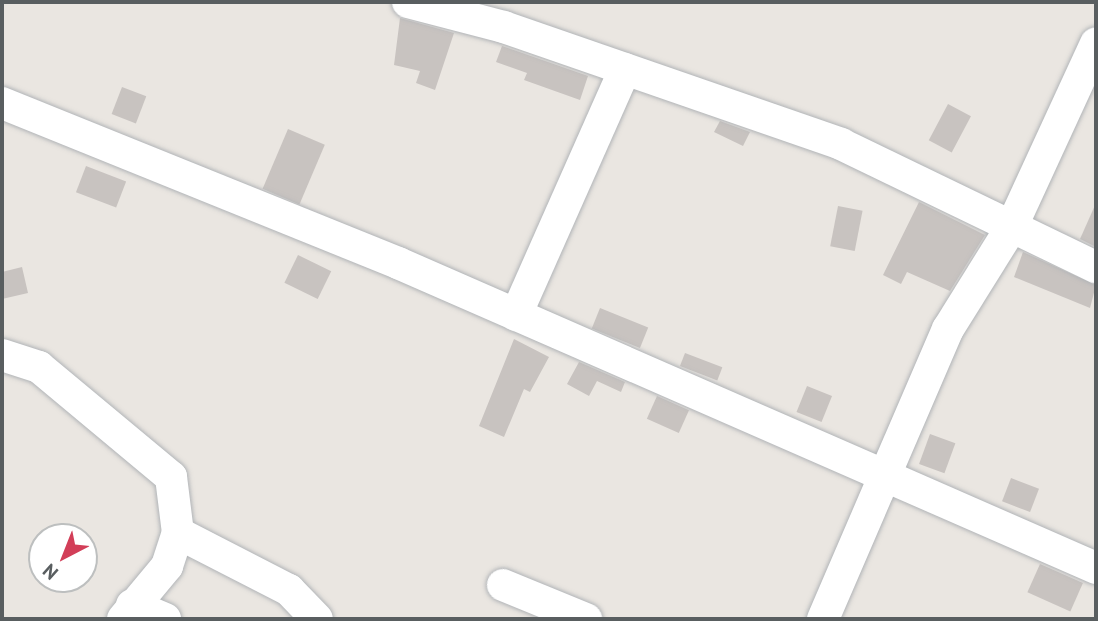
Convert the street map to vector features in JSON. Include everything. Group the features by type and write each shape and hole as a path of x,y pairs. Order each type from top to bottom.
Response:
{"street":[{"path":"408,2 625,69 841,144 1096,267"},
{"path":"822,619 948,329 1012,226 1096,43"},
{"path":"516,315 625,69"},
{"path":"2,103 516,315 884,480 1096,568"},
{"path":"2,355 39,367 171,477 178,533 167,566 127,612"},
{"path":"178,533 289,590 317,619"},
{"path":"503,585 586,619"},
{"path":"127,612 165,619"}],"building":[{"path":"400,18 454,33 435,90 416,83 420,71 394,65"},
{"path":"502,46 588,76 580,100 524,80 527,73 496,62"},
{"path":"122,87 146,96 136,123 112,114"},
{"path":"948,104 971,116 952,152 929,140"},
{"path":"720,121 750,132 743,146 714,132"},
{"path":"288,129 325,145 299,204 263,189"},
{"path":"86,166 126,181 116,208 76,192"},
{"path":"919,202 985,235 950,291 907,272 901,284 883,275"},
{"path":"1096,203 1096,247 1080,239"},
{"path":"838,206 863,211 855,251 830,246"},
{"path":"1023,252 1096,285 1090,308 1014,277"},
{"path":"298,255 331,271 318,299 284,283"},
{"path":"22,267 28,293 2,299 2,272"},
{"path":"600,308 648,327 640,348 592,328"},
{"path":"514,339 549,357 530,392 524,389 504,437 479,426"},
{"path":"685,353 722,367 717,380 680,366"},
{"path":"579,362 625,382 621,392 597,381 589,396 567,384"},
{"path":"807,386 832,396 822,422 797,412"},
{"path":"657,396 689,410 679,433 647,419"},
{"path":"930,434 955,443 944,473 919,464"},
{"path":"1011,478 1039,489 1030,512 1002,501"},
{"path":"1040,564 1083,583 1070,611 1027,592"}]}
